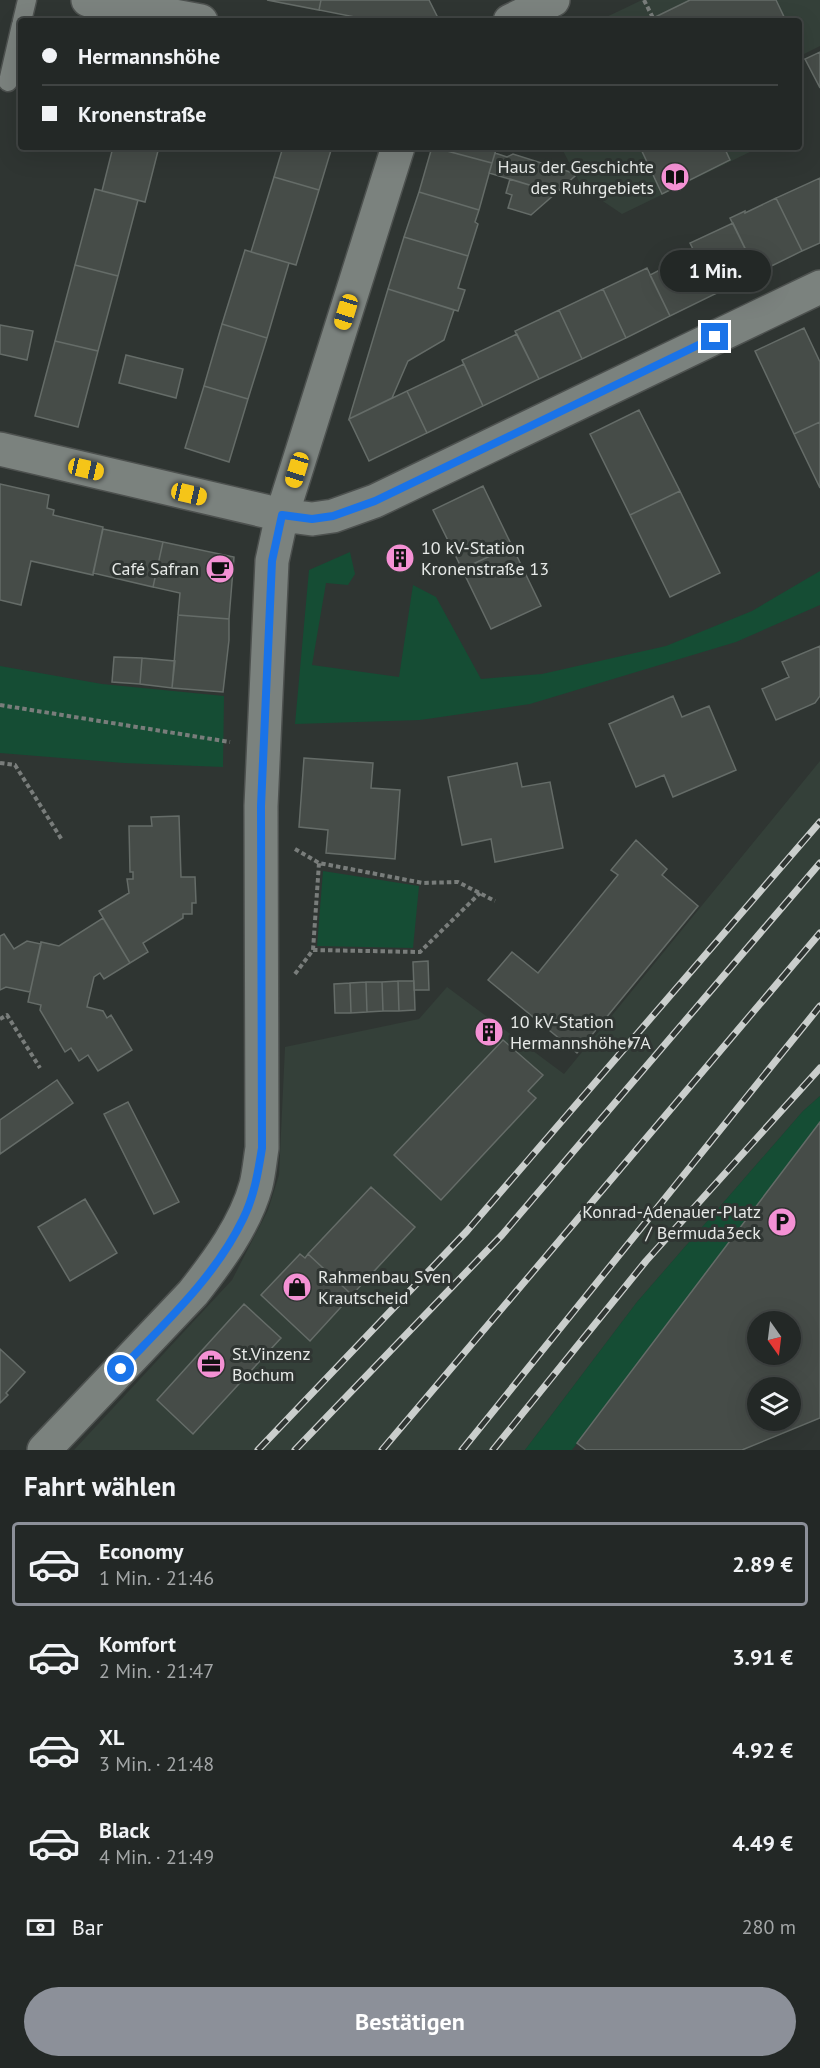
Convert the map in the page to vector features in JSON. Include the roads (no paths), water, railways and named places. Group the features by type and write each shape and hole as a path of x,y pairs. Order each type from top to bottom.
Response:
{"street":[{"path":"88,0 185,18"},
{"path":"516,18 554,0"},
{"path":"44,1450 193,1293 213,1267 243,1219 256,1185 262,1148 261,806 272,561 282,515 397,150"},
{"path":"0,449 282,515 312,519 333,516 375,501 820,287"}],"lane":[{"path":"23,18 27,0"},
{"path":"8,82 18,40"}],"railway":[{"path":"258,1450 467,1231 820,822"},
{"path":"295,1450 502,1235 820,863"},
{"path":"382,1450 820,933"},
{"path":"462,1450 820,1006"},
{"path":"493,1450 646,1261 820,1068"}],"place":[{"name":"Haus der Geschichte des Ruhrgebiets","path":"675,177"},
{"name":"10 kV-Station Kronenstraße 13","path":"400,558"},
{"name":"Café Safran","path":"220,569"},
{"name":"10 kV-Station Hermannshöhe 7A","path":"489,1032"},
{"name":"Konrad-Adenauer-Platz / Bermuda3eck","path":"782,1222"},
{"name":"Rahmenbau Sven Krautscheid","path":"297,1287"},
{"name":"St.Vinzenz Bochum","path":"211,1364"}]}
